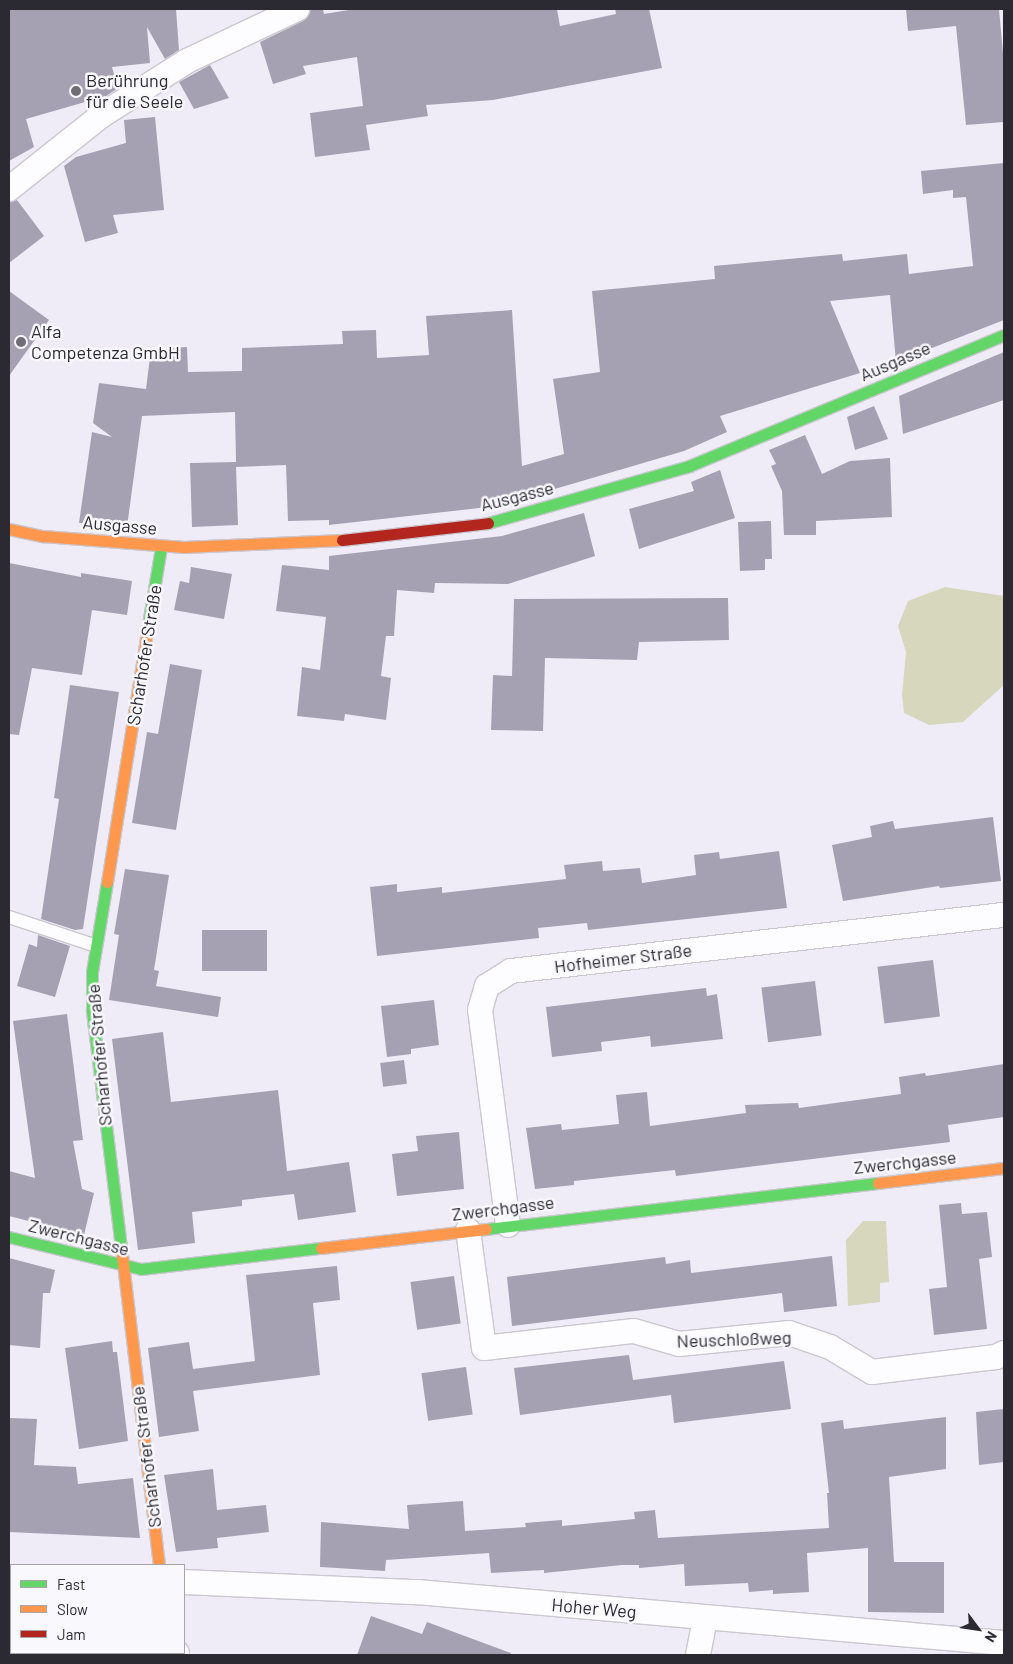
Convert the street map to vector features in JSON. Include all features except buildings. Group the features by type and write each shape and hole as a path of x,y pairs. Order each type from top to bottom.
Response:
{"street":[{"path":"9,189 102,114 187,61 297,9"},
{"name":"Ausgasse","path":"9,529 162,547 362,539 500,521 689,466 1004,335"},
{"name":"Scharhofer Straße","path":"159,1564 92,1011 92,972 162,547"},
{"name":"Hofheimer Straße","path":"508,1225 480,1010 487,986 511,971 1004,915"},
{"name":"Zwerchgasse","path":"9,1238 123,1267 141,1269 1004,1168"},
{"name":"Neuschloßweg","path":"468,1230 484,1348 634,1331 679,1344 789,1333 830,1347 872,1372 996,1357 1004,1353"},
{"name":"Hoher Weg","path":"185,1582 417,1592 706,1619 1004,1643"},
{"path":"698,1655 706,1619"}],"lane":[{"path":"9,917 96,946"}],"green space":[{"path":"945,587 1004,596 1004,685 963,722 929,725 904,713 902,695 906,652 898,626 908,601"},
{"path":"863,1221 886,1221 889,1282 880,1283 880,1302 848,1306 846,1240"}],"traffic: fast":[{"path":"488,523 689,466 1004,335"},
{"path":"147,631 161,547"},
{"path":"107,882 92,972 92,1011 122,1255"},
{"path":"486,1229 878,1183"},
{"path":"9,1237 141,1269 321,1248"}],"traffic: slow":[{"path":"9,529 43,536 184,547 342,540"},
{"path":"107,882 147,631"},
{"path":"878,1183 1004,1168"},
{"path":"321,1248 486,1229"},
{"path":"122,1255 159,1564"}],"traffic: jam":[{"path":"342,540 488,523"}],"place":[{"name":"Berührung für die Seele","path":"76,91"},
{"name":"Alfa Competenza GmbH","path":"21,342"}]}
